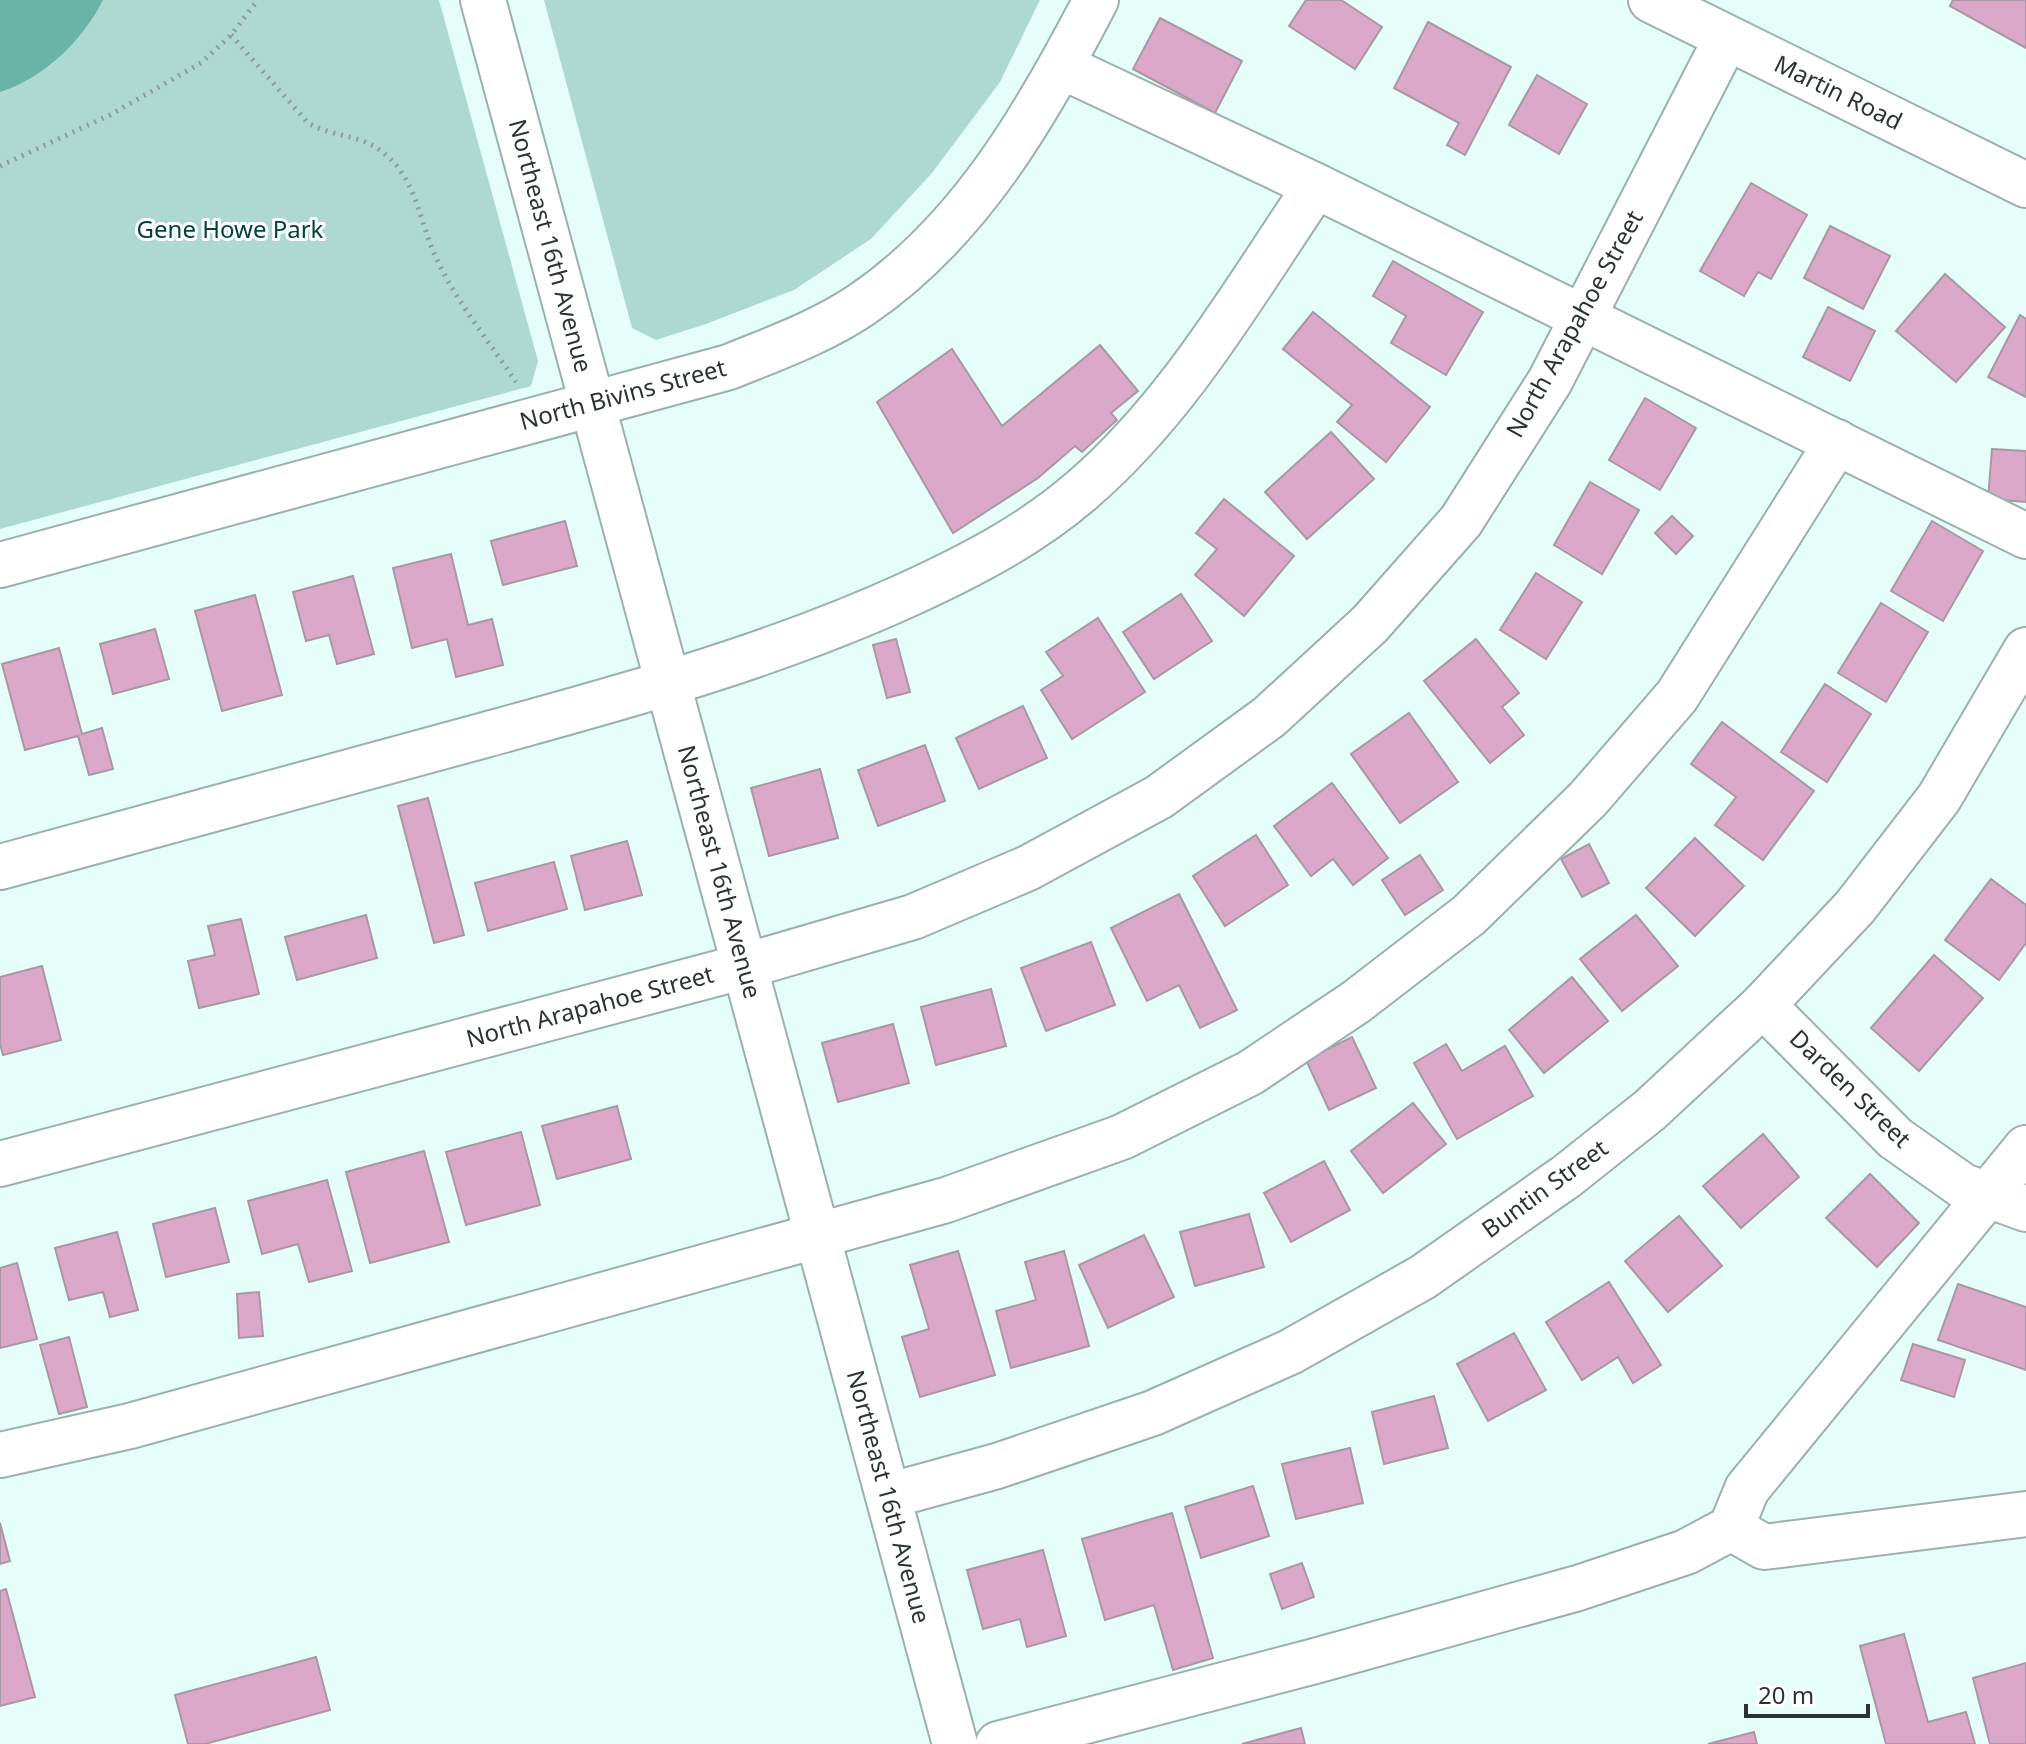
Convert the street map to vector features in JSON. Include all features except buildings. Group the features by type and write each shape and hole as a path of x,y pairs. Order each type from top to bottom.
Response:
{"street":[{"name":"Northeast 16th Avenue","path":"483,0 955,1744"},
{"name":"North Bivins Street","path":"0,565 729,367 798,339 859,307 910,269 946,234 997,167 1061,66 1096,0"},
{"name":"Martin Road","path":"1651,0 2026,185"},
{"name":"North Arapahoe Street","path":"0,1164 745,966 913,917 1028,868 1159,797 1269,717 1370,624 1461,521 1550,381 1726,39"},
{"path":"1061,66 1316,186 2026,536"},
{"path":"0,867 669,685 839,626 933,583 1014,541 1080,492 1141,434 1191,372 1316,186"},
{"path":"0,1455 130,1426 946,1200 1122,1137 1250,1073 1356,1002 1469,915 1588,799 1677,696 1837,442"},
{"name":"Buntin Street","path":"888,1496 997,1466 1153,1413 1303,1345 1423,1277 1567,1176 1650,1110 1763,1005 1855,907 1939,798 2026,650"},
{"name":"Darden Street","path":"1763,1005 1895,1138 1963,1186 2008,1202"},
{"path":"998,1744 1578,1588 1686,1552 1731,1528 1747,1489 2008,1202 2026,1148"},
{"path":"1731,1528 1764,1547 2026,1514"}],"path":[{"path":"0,166 110,115 201,63 231,35 258,0"},
{"path":"231,35 308,123 319,129 357,137 373,145 389,157 405,176 429,242 449,283 524,393"}],"green space":[{"name":"Gene Howe Park","path":"0,0 439,0 538,361 531,386 0,529"},
{"path":"544,0 1040,0 1000,82 932,173 871,239 794,290 656,340 632,328"}],"shaded area":[{"path":"0,0 103,0 84,30 60,56 32,77 0,92"}]}
